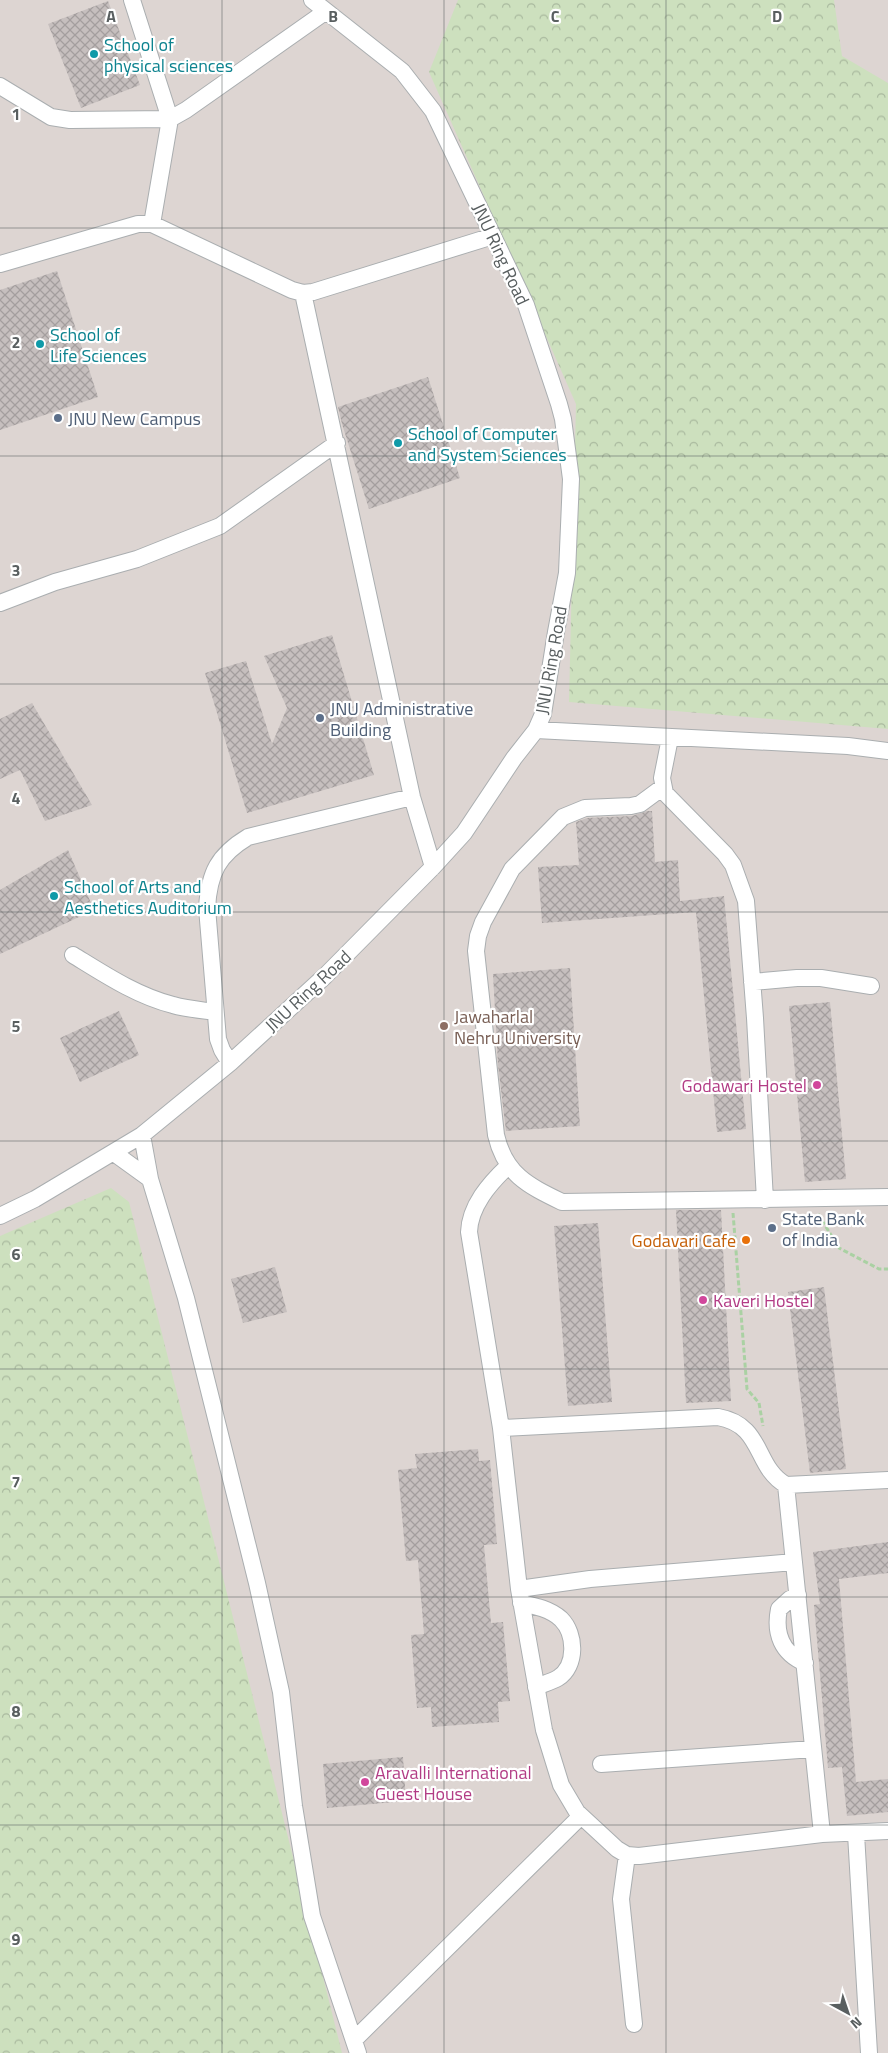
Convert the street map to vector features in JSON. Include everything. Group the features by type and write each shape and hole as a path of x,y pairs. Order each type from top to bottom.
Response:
{"lane":[{"path":"132,0 170,119 152,224"},
{"name":"JNU Ring Road","path":"0,1216 35,1199 142,1135 230,1063 325,976 433,867 464,832 514,758 536,730 543,714 567,573 571,479 563,419 559,404 526,305 433,111 402,71 312,0"},
{"path":"0,86 51,117 70,120 170,119 186,110 325,12"},
{"path":"0,264 138,224 152,224 292,290 303,293 313,292 493,236"},
{"path":"303,293 412,797 433,867"},
{"path":"0,603 56,582 136,559 220,526 337,444"},
{"path":"536,730 848,746 888,751"},
{"path":"670,738 662,778 665,793 725,854 733,865 746,900 765,1200"},
{"path":"663,787 640,804 585,808 563,817 512,869 483,922 478,936 476,951 496,1135 500,1152 515,1174 562,1202 888,1197"},
{"path":"230,1063 218,1039 207,908 208,886 217,863 232,846 248,837 412,797"},
{"path":"73,955 117,981 160,1001 215,1012"},
{"path":"752,982 821,978 871,986"},
{"path":"142,1135 150,1179 186,1298 259,1592 281,1692 294,1806 312,1916 357,2046 581,1816"},
{"path":"114,1153 150,1179"},
{"path":"508,1166 481,1197 470,1220 469,1232 501,1428 520,1596 544,1730 554,1767 568,1799 581,1816 617,1850 627,1855 639,1856 822,1834 856,1834 888,1831"},
{"path":"501,1428 704,1418 730,1419 743,1427 752,1438 773,1474 779,1482 786,1485 888,1480"},
{"path":"786,1485 822,1834"},
{"path":"520,1596 590,1579 794,1562"},
{"path":"798,1595 790,1599 779,1609 778,1629 785,1648 790,1655 805,1663"},
{"path":"520,1596 560,1618 566,1625 573,1650 567,1669 558,1677 536,1686"},
{"path":"601,1764 813,1749"},
{"path":"856,1834 869,2053"},
{"path":"627,1855 622,1884 621,1908 634,2024"}],"path":[{"path":"809,1199 839,1248 879,1269 888,1269"},
{"path":"732,1200 746,1389 759,1403 764,1430"}],"shaded area":[{"name":"Jawaharlal Nehru University","path":"0,0 888,0 888,2053 0,2053"}],"green space":[{"path":"458,0 834,0 842,56 888,83 888,729 569,702 576,404 429,72"},
{"path":"111,1188 129,1202 342,2053 0,2053 0,1236"}],"building":[{"name":"School of physical sciences","path":"108,1 140,85 81,108 48,24"},
{"name":"School of Life Sciences","path":"57,271 98,397 0,430 0,290"},
{"name":"School of Computer and System Sciences","path":"428,377 460,478 369,509 338,407"},
{"name":"JNU Administrative Building","path":"332,635 374,775 247,813 205,673 246,661 272,744 287,708 264,656"},
{"path":"32,703 92,805 45,821 20,770 0,779 0,719"},
{"path":"652,811 655,862 678,860 680,901 724,896 746,1129 717,1132 696,912 542,923 538,867 579,865 576,822 587,818 632,816"},
{"name":"School of Arts and Aesthetics Auditorium","path":"68,850 94,910 0,954 0,890"},
{"path":"570,968 580,1126 506,1131 498,1065 493,974"},
{"path":"830,1002 846,1179 805,1182 789,1006"},
{"path":"119,1011 139,1055 80,1082 60,1038"},
{"path":"676,1210 721,1210 731,1401 686,1403"},
{"path":"598,1223 612,1402 568,1406 554,1226"},
{"path":"275,1267 287,1312 243,1323 231,1279"},
{"path":"824,1287 846,1469 810,1473 788,1292"},
{"path":"478,1449 479,1461 490,1460 497,1544 484,1545 491,1623 503,1622 510,1701 498,1702 499,1722 432,1727 431,1707 417,1708 411,1635 424,1634 418,1560 406,1561 398,1470 417,1468 415,1454"},
{"path":"888,1542 888,1573 839,1579 856,1782 888,1779 888,1812 847,1816 842,1767 828,1768 814,1605 820,1604 813,1552"},
{"name":"Aravalli International Guest House","path":"403,1757 406,1801 327,1808 323,1764"}],"place":[{"name":"School of physical sciences","path":"94,54"},
{"name":"School of Life Sciences","path":"40,344"},
{"name":"JNU New Campus","path":"58,418"},
{"name":"School of Computer and System Sciences","path":"398,443"},
{"name":"JNU Administrative Building","path":"320,718"},
{"name":"School of Arts and Aesthetics Auditorium","path":"54,896"},
{"name":"Jawaharlal Nehru University","path":"444,1026"},
{"name":"Godawari Hostel","path":"817,1085"},
{"name":"State Bank of India","path":"772,1228"},
{"name":"Godavari Cafe","path":"746,1240"},
{"name":"Kaveri Hostel","path":"703,1300"},
{"name":"Aravalli International Guest House","path":"365,1782"}]}
